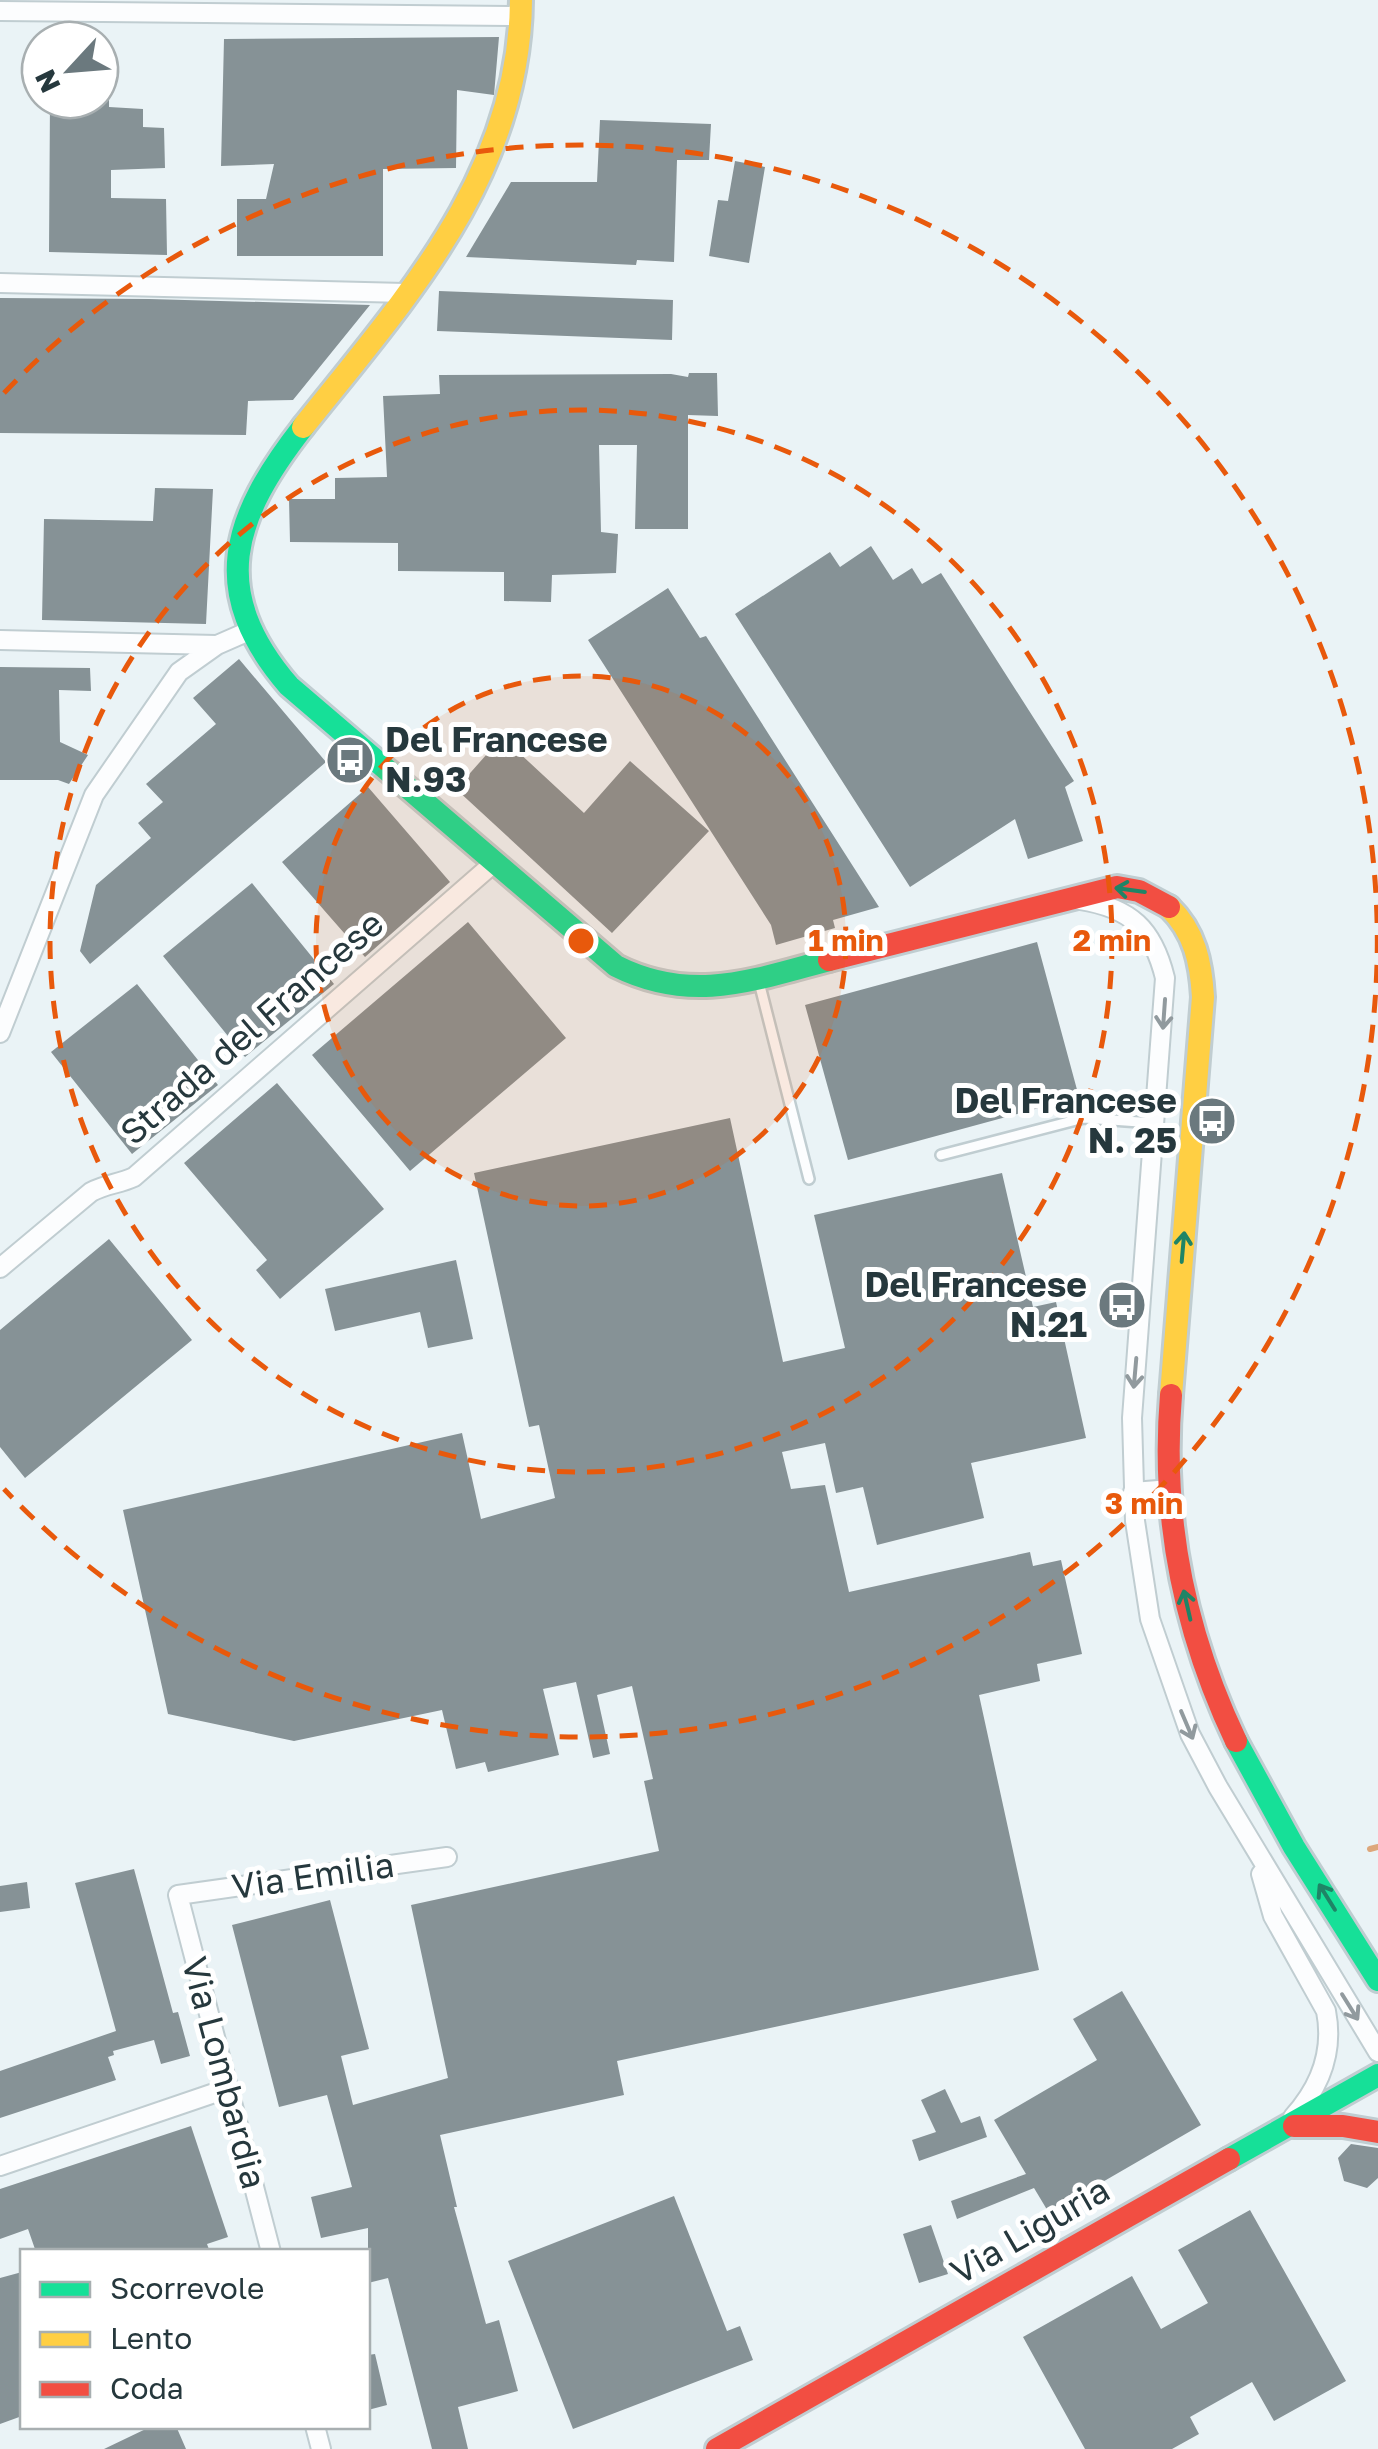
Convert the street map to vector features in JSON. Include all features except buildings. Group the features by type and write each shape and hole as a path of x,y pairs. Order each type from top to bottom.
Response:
{"street":[{"path":"0,11 521,8 516,83 498,138 474,190 405,294 286,450 251,508 239,546 241,612 249,631 292,689 616,966 671,988 692,989 758,979 1117,887 1136,888 1153,895 1189,929 1203,972 1204,998 1169,1419 1170,1489 1186,1610 1225,1718 1259,1783 1378,1980"},
{"path":"0,283 405,294"},
{"path":"0,1033 94,795 178,672 217,645 249,631"},
{"path":"0,640 217,645"},
{"name":"Strada del Francese","path":"0,1268 91,1192 134,1177 495,862"},
{"path":"1075,899 1114,908 1142,927 1160,958 1165,996 1132,1418 1133,1492 1150,1618 1190,1734 1256,1854 1378,2052"},
{"path":"1155,1131 1192,1142"},
{"path":"1133,1492 1170,1489"},
{"path":"1172,1689 1208,1675"},
{"path":"1256,1854 1273,1916 1326,2012 1329,2028 1328,2055 1319,2079 1284,2127"},
{"name":"Via Emilia","path":"178,1894 448,1856"},
{"name":"Via Lombardia","path":"178,1894 270,2249"},
{"name":"Via Liguria","path":"717,2449 1378,2074"},
{"path":"0,2166 229,2088"},
{"path":"1284,2127 1343,2126 1378,2132"}],"lane":[{"path":"758,979 809,1179"},
{"path":"941,1155 1084,1118 1155,1131"}],"waterway":[{"path":"1370,1849 1378,1847"}],"traffic: fast":[{"path":"303,427 259,492 239,555 239,586 247,618 263,651 289,686 616,966 671,984 697,986 748,981 829,960"},
{"path":"1236,1741 1294,1847 1378,1980"},
{"path":"1229,2159 1378,2075"}],"traffic: slow":[{"path":"303,427 417,281 479,178 501,122 516,63 521,0"},
{"path":"1169,907 1185,927 1195,949 1203,997 1171,1395"}],"traffic: jam":[{"path":"829,960 1117,887 1139,891 1169,907"},
{"path":"1171,1395 1170,1484 1180,1572 1202,1658 1236,1741"},
{"path":"1294,2126 1343,2126 1378,2132"},
{"path":"717,2449 1229,2159"}],"place":[{"name":"Del Francese N.93","path":"350,760"},
{"name":"Del Francese N. 25","path":"1212,1121"},
{"name":"Del Francese N.21","path":"1122,1305"}]}
